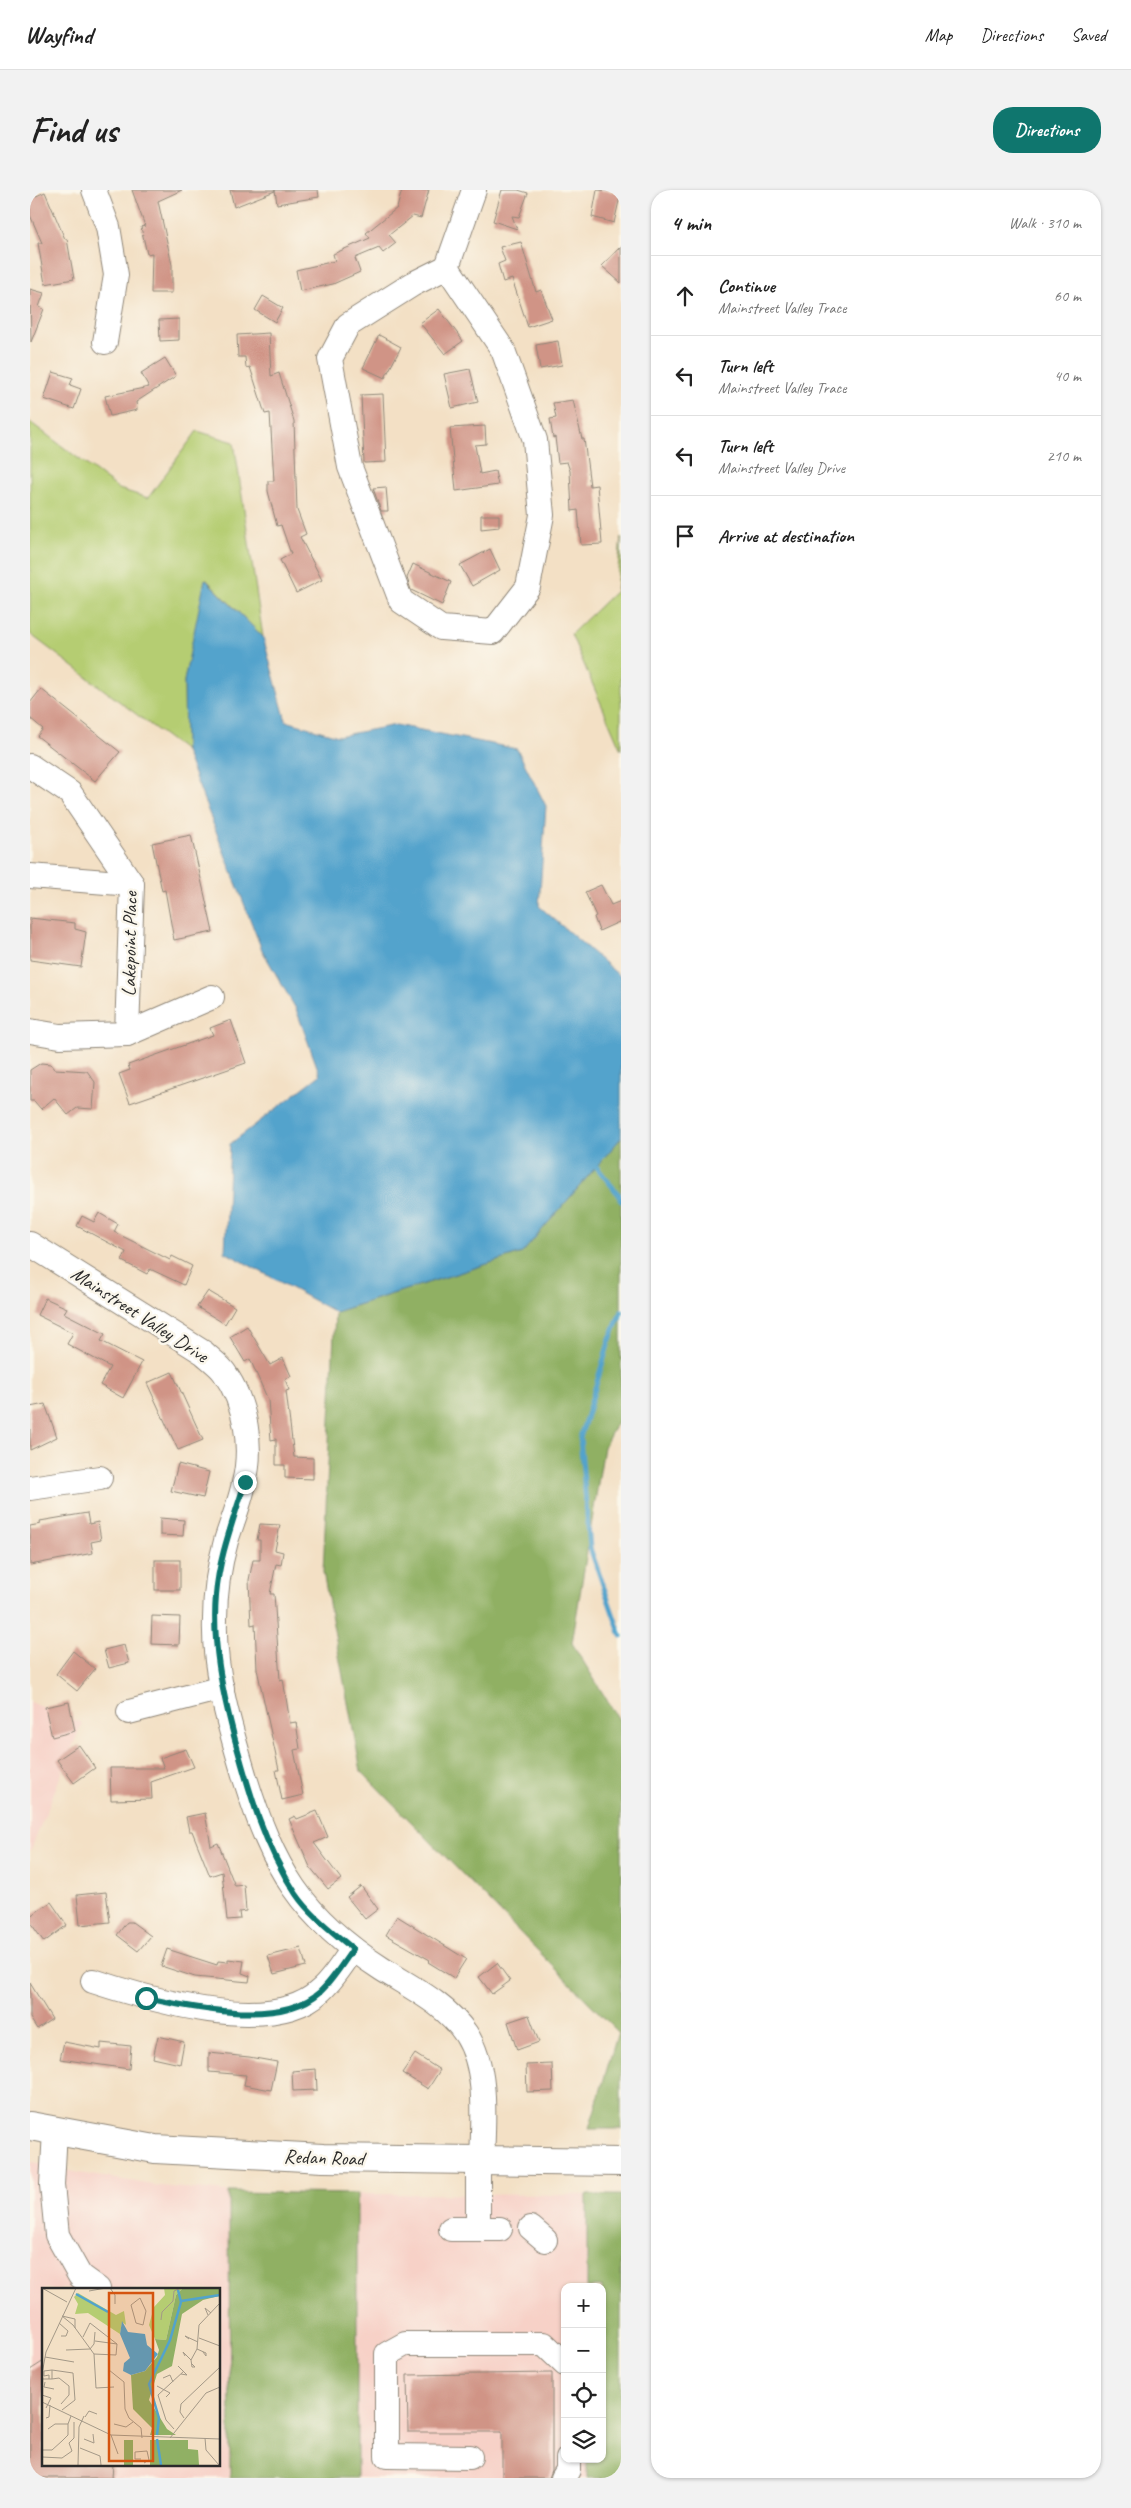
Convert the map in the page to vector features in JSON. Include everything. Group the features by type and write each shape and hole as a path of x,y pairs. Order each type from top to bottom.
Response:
{"main road":[{"name":"Redan Road","path":"42,2128 154,2149 323,2158 480,2162 621,2162"}],"street":[{"path":"94,190 108,227 116,275 105,342"},
{"path":"447,267 503,350 535,440 542,515 528,587 492,632 441,628 401,601 350,467 330,359 348,325 412,284 447,267 474,190"},
{"name":"Lakepoint Place","path":"30,766 70,793 132,884 127,1034"},
{"path":"30,876 132,884"},
{"path":"30,1031 60,1036 127,1034 212,997"},
{"name":"Mainstreet Valley Drive","path":"30,1244 204,1353 223,1371 240,1402 246,1429 245,1482 226,1541 216,1594 214,1622 222,1688 245,1776 260,1823 278,1864 297,1895 320,1921 353,1949 427,1996 448,2014 466,2035 482,2081 480,2162 489,2229 451,2229"},
{"path":"30,1488 100,1478"},
{"path":"129,1712 222,1688"},
{"path":"93,1981 146,1998 192,2008 263,2013 292,2007 320,1992 353,1949"},
{"path":"42,2128 52,2186 57,2235 80,2276 95,2288"},
{"path":"470,2458 387,2456 387,2354 405,2344 544,2344 561,2360"},
{"path":"563,2478 568,2470 568,2463"}],"shaded area":[{"path":"30,1702 82,1723 30,1852"},
{"path":"30,2161 79,2173 160,2186 229,2192 230,2478 30,2478"},
{"path":"357,2194 587,2195 587,2283 561,2283 561,2463 587,2463 587,2478 357,2478"}],"green space":[{"path":"30,422 119,489 148,498 197,431 234,442 263,637 206,579 184,681 185,751 30,634"},
{"path":"621,537 621,750 571,634 616,591"},
{"path":"621,1138 621,1414 604,1447 572,1643 621,1723 621,2129 589,2129 618,2032 361,1771 323,1572 335,1312 522,1253"},
{"path":"229,2192 357,2194 357,2478 230,2478"},
{"path":"587,2195 621,2195 621,2478 587,2478 587,2463 606,2463 606,2283 587,2283"}],"water":[{"path":"205,579 263,637 286,721 338,736 396,725 517,749 546,806 539,906 621,977 621,1138 522,1253 335,1312 225,1252 230,1144 320,1075 296,1009 262,950 185,751 184,681"}],"building":[{"path":"132,190 182,190 158,201 172,265 172,293 151,293 152,253 147,254 141,227 145,226"},
{"path":"230,190 275,190 275,191 234,207"},
{"path":"275,190 318,190 319,197 277,204"},
{"path":"402,190 429,190 421,218 413,216 389,235 396,243 383,253 379,248 355,258 360,272 333,284 300,291 296,270 335,261 333,254 370,238 366,233 397,208"},
{"path":"502,190 518,190 528,193 519,217 512,216 517,229 493,221"},
{"path":"597,190 621,192 614,223 592,217"},
{"path":"45,192 65,239 67,239 74,279 45,284 38,243 42,243 30,215 30,199"},
{"path":"521,242 536,292 541,290 552,319 528,327 512,279 503,282 498,264 505,261 500,247"},
{"path":"621,246 621,283 602,266"},
{"path":"30,289 44,293 39,307 44,309 31,342"},
{"path":"263,296 283,308 275,322 255,310"},
{"path":"439,309 463,341 445,354 420,323"},
{"path":"179,319 179,340 160,341 159,320"},
{"path":"269,333 271,376 279,373 294,421 297,510 306,534 300,537 322,580 296,593 280,560 291,554 281,525 277,526 268,491 268,481 274,481 270,413 265,414 250,367 246,368 245,357 238,357 237,335"},
{"path":"379,335 401,347 385,378 363,368"},
{"path":"558,341 562,365 540,369 536,345"},
{"path":"165,358 176,376 136,402 137,410 110,416 105,396 149,387 141,373"},
{"path":"470,369 478,402 452,408 444,374"},
{"path":"53,372 73,378 70,385 81,389 74,409 44,399"},
{"path":"383,394 386,462 364,463 361,395"},
{"path":"573,400 582,439 584,439 590,486 597,485 602,544 581,545 578,510 572,511 570,471 567,462 558,463 555,437 553,438 550,419 556,418 553,403"},
{"path":"485,426 486,444 475,445 480,474 495,471 498,485 456,491 450,428"},
{"path":"386,487 388,511 381,511 373,488"},
{"path":"481,515 499,515 499,527 481,529"},
{"path":"490,549 500,570 472,586 460,565"},
{"path":"413,564 451,582 442,605 411,590 407,578"},
{"path":"41,689 120,752 95,781 37,736 43,729 30,718 30,703"},
{"path":"191,835 213,932 174,940 165,890 162,891 152,843"},
{"path":"601,885 611,905 621,901 621,921 599,931 594,917 596,916 585,892"},
{"path":"30,918 75,923 75,929 86,932 81,967 30,960"},
{"path":"231,1020 246,1063 130,1103 119,1074 130,1070 128,1065 213,1035 210,1028"},
{"path":"41,1063 51,1064 55,1069 87,1071 95,1082 93,1109 77,1108 68,1115 54,1098 41,1109 34,1101 30,1101 30,1070"},
{"path":"99,1213 118,1224 114,1232 170,1260 172,1256 192,1266 184,1285 150,1269 147,1274 122,1261 126,1252 77,1226 82,1216 94,1222"},
{"path":"208,1291 235,1307 225,1324 197,1307"},
{"path":"45,1298 67,1308 64,1313 105,1334 101,1341 142,1362 123,1398 100,1385 110,1367 67,1344 73,1333 37,1315"},
{"path":"247,1326 270,1365 283,1358 291,1376 285,1379 289,1390 286,1391 294,1457 313,1458 313,1479 285,1478 285,1465 276,1465 276,1439 271,1440 268,1400 250,1359 245,1362 230,1337"},
{"path":"172,1372 203,1440 178,1450 147,1383"},
{"path":"45,1404 57,1437 30,1450 30,1407"},
{"path":"178,1464 209,1472 203,1498 171,1491"},
{"path":"87,1513 89,1524 98,1522 101,1540 91,1542 93,1553 30,1565 30,1526 41,1524 40,1521"},
{"path":"160,1518 184,1520 183,1536 160,1535"},
{"path":"260,1524 280,1525 275,1550 283,1552 281,1565 276,1564 270,1594 274,1594 280,1680 283,1679 290,1723 296,1722 300,1749 294,1750 303,1795 282,1800 276,1770 279,1770 257,1669 255,1624 251,1625 249,1580 253,1560 260,1560 260,1540 257,1540"},
{"path":"155,1560 180,1560 180,1590 155,1590"},
{"path":"152,1616 180,1617 179,1645 151,1644"},
{"path":"124,1645 129,1663 109,1668 104,1650"},
{"path":"73,1651 95,1669 77,1691 56,1674"},
{"path":"69,1702 75,1731 52,1737 45,1707"},
{"path":"79,1745 95,1768 74,1783 57,1760"},
{"path":"186,1749 194,1767 151,1782 152,1799 111,1800 110,1768 164,1768 160,1758"},
{"path":"317,1811 328,1837 314,1843 341,1879 328,1889 310,1867 289,1819 295,1816 297,1819"},
{"path":"205,1813 211,1846 218,1843 235,1886 244,1885 246,1911 239,1912 240,1919 227,1920 222,1872 210,1876 192,1831 189,1831 186,1817"},
{"path":"361,1886 378,1909 365,1919 347,1897"},
{"path":"106,1892 110,1922 80,1925 77,1895"},
{"path":"51,1902 67,1925 44,1942 30,1922 30,1916"},
{"path":"397,1916 466,1959 454,1978 428,1962 430,1960 386,1935"},
{"path":"127,1922 132,1922 151,1936 138,1951 117,1935"},
{"path":"301,1948 306,1966 274,1974 268,1956"},
{"path":"167,1949 217,1965 218,1961 228,1962 228,1959 244,1961 242,1973 250,1976 249,1982 195,1977 161,1966"},
{"path":"497,1963 510,1981 492,1994 479,1977"},
{"path":"30,1983 52,2019 37,2029 30,2018"},
{"path":"529,2015 539,2042 517,2050 508,2022"},
{"path":"158,2036 184,2042 180,2064 153,2058"},
{"path":"64,2042 101,2049 101,2043 131,2046 129,2069 60,2059"},
{"path":"209,2053 277,2062 271,2090 244,2085 246,2075 209,2072"},
{"path":"415,2054 440,2070 428,2089 402,2073"},
{"path":"552,2064 553,2091 527,2092 526,2065"},
{"path":"316,2069 317,2090 293,2091 292,2071"},
{"path":"42,2362 42,2466 113,2466 112,2478 30,2478 30,2370"},
{"path":"552,2373 552,2470 549,2478 502,2478 502,2432 408,2432 407,2375"}],"waterway":[{"path":"595,1165 619,1195 621,1201"},
{"path":"621,1312 609,1342 580,1438 590,1548 621,1636"}],"route":[{"path":"146,1998 192,2008 231,2012 263,2013 292,2007 320,1992 353,1949 320,1921 297,1895 278,1864 260,1823 245,1776 222,1688 214,1622 216,1594 226,1541 245,1482"}]}
